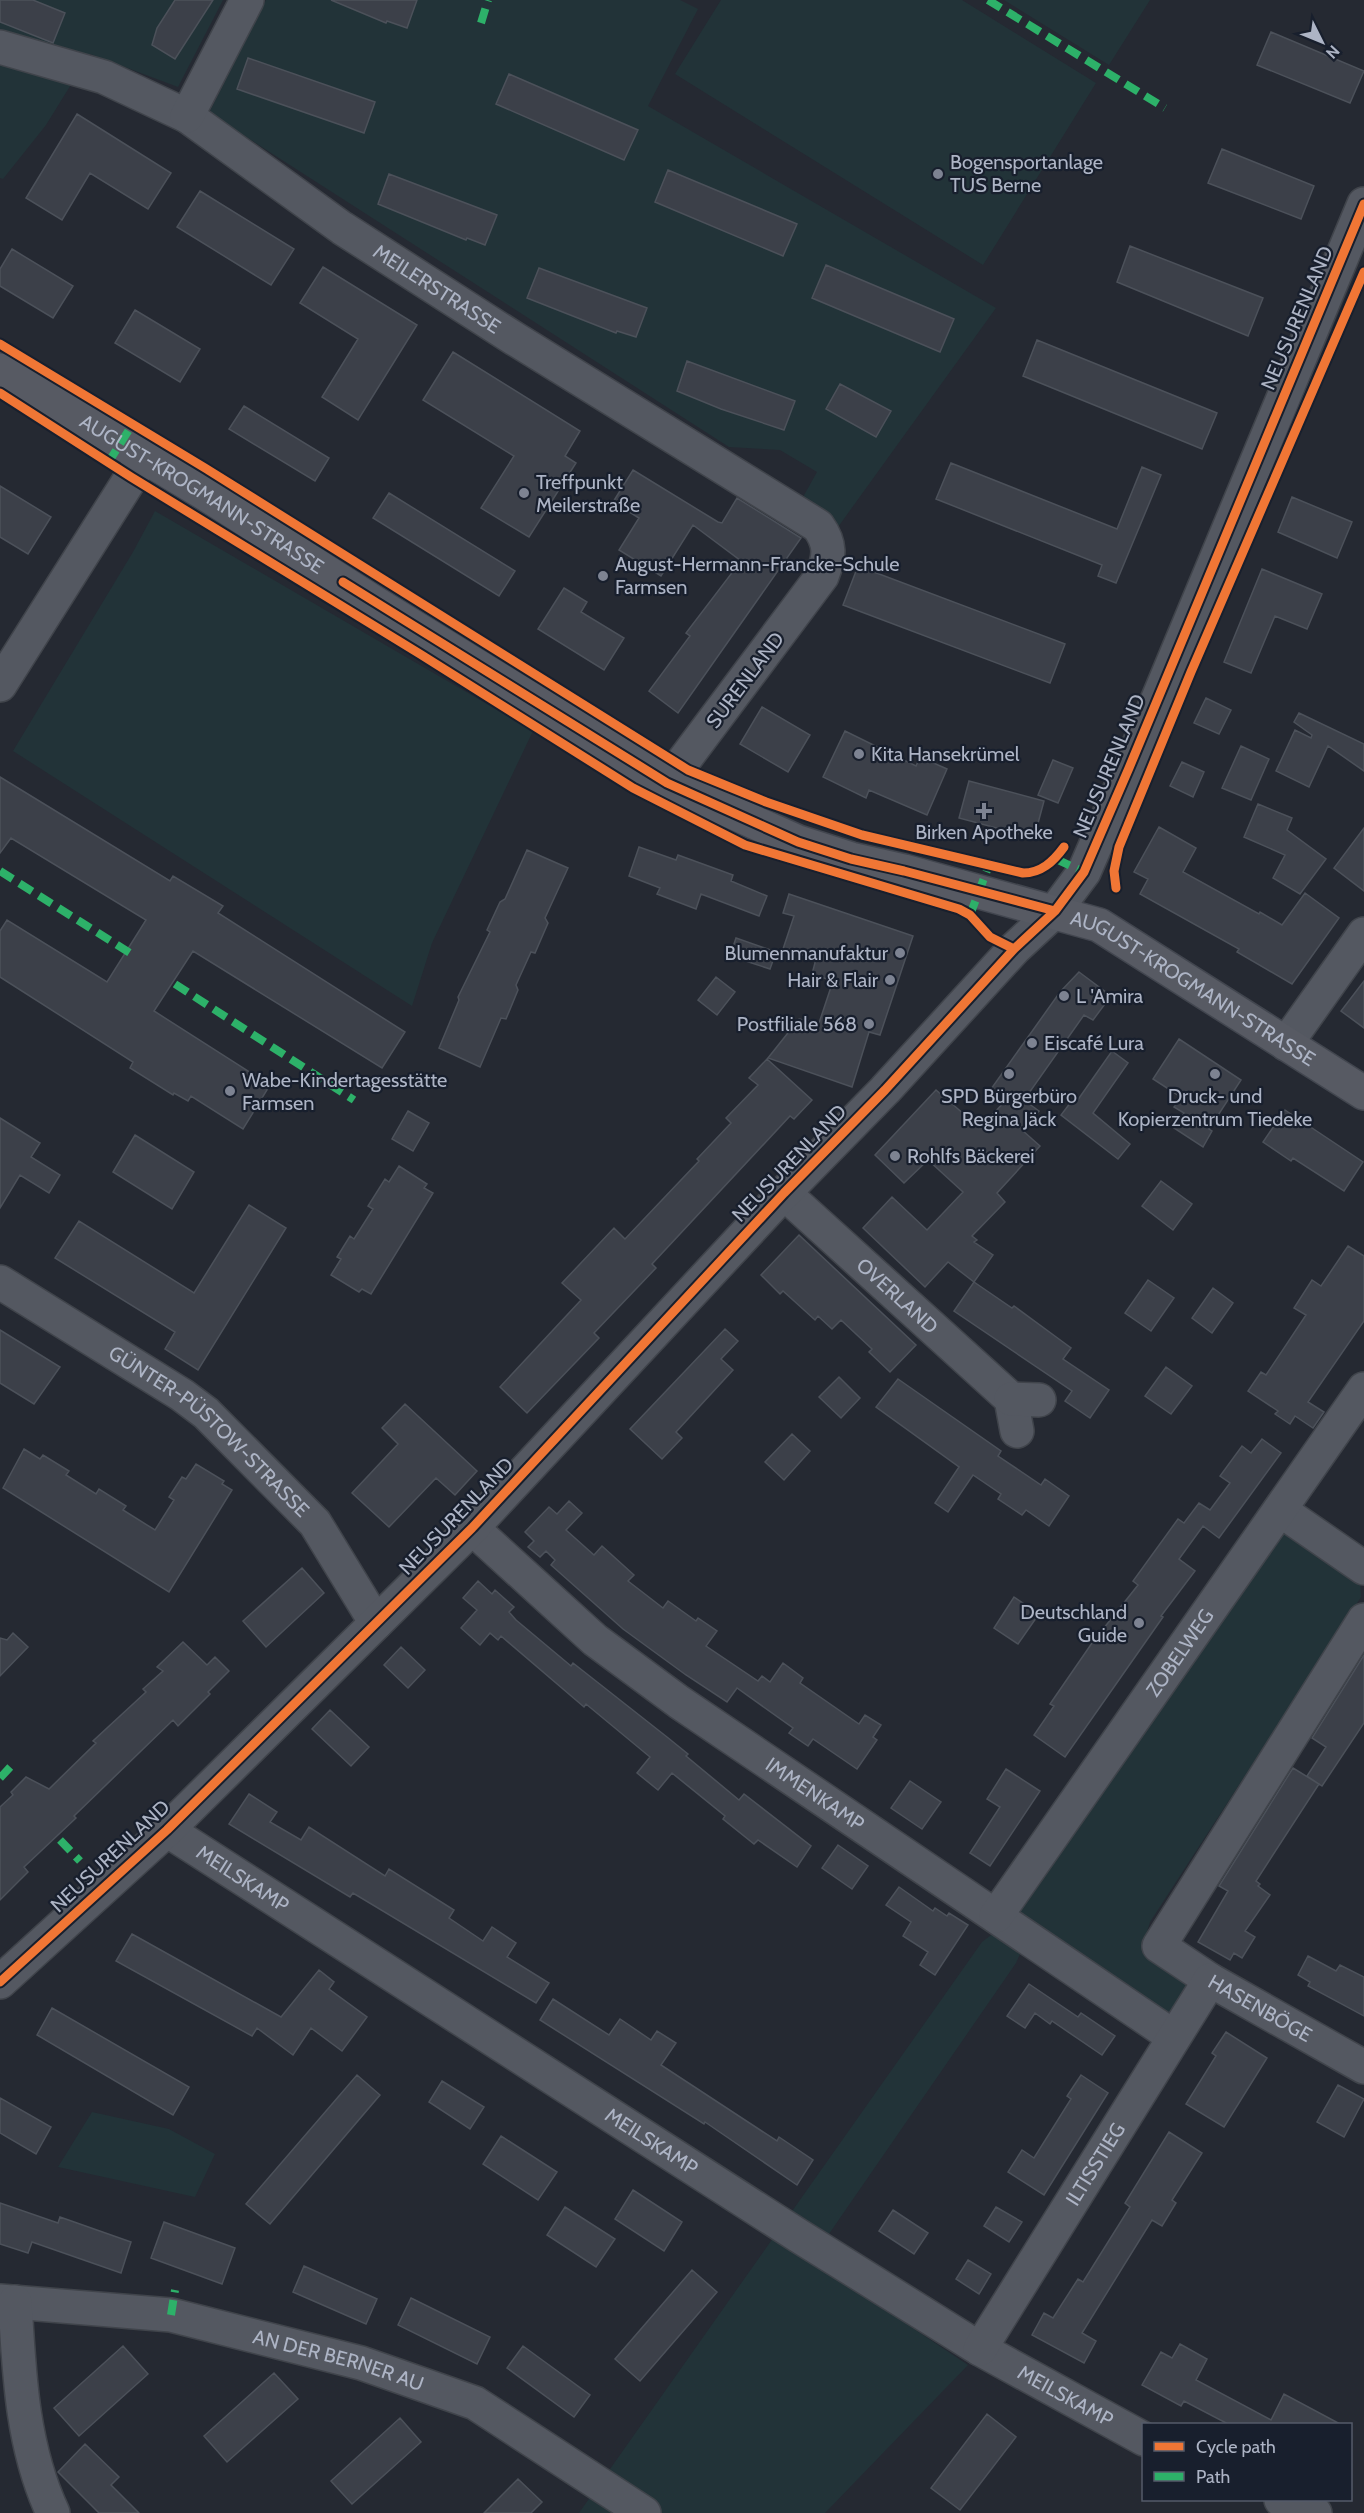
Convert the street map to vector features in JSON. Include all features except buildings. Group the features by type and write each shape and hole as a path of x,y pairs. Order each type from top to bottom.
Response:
{"main road":[{"name":"AUGUST-KROGMANN-STRASSE","path":"0,370 144,457 667,783 809,846 850,859 904,870 1055,911 1099,925 1364,1093"}],"street":[{"path":"187,116 247,0"},
{"name":"MEILERSTRASSE","path":"0,47 104,77 187,116 342,228 515,339 799,512 818,526 827,538 830,556 822,576"},
{"name":"NEUSURENLAND","path":"0,1982 167,1830 472,1528 784,1193 885,1090 1014,949 1055,911 1084,872 1364,204"},
{"path":"0,685 144,457"},
{"name":"SURENLAND","path":"667,783 822,576"},
{"path":"1287,1044 1364,933"},
{"name":"OVERLAND","path":"784,1193 1025,1400 1017,1431"},
{"name":"GÜNTER-PÜSTOW-STRASSE","path":"0,1282 182,1395 206,1413 315,1523 376,1623"},
{"name":"ZOBELWEG","path":"996,1916 1364,1389"},
{"path":"1280,1510 1364,1568"},
{"name":"IMMENKAMP","path":"472,1528 595,1640 679,1702 1174,2037"},
{"name":"HASENBÖGE","path":"1364,1620 1159,1946 1210,1980 1364,2067"},
{"name":"MEILSKAMP","path":"167,1830 980,2349 1142,2438"},
{"name":"ILTISSTIEG","path":"980,2349 1210,1980"},
{"path":"8,2301 21,2398 40,2486 53,2513"},
{"name":"AN DER BERNER AU","path":"8,2301 171,2315 361,2363 475,2403 644,2513"},
{"path":"1286,2501 1315,2513"}],"shaded area":[{"path":"0,0 223,0 178,87 90,54 46,125 3,179 0,178"},
{"path":"266,0 680,0 698,9 648,106 996,308 833,534 798,506 817,472 780,450 729,447 209,113"},
{"name":"Bogensportanlage TUS Berne","path":"721,0 962,0 1096,83 983,265 675,74"},
{"path":"1004,0 1150,0 1109,65"},
{"path":"155,511 533,731 432,943 412,1006 13,751 133,552"},
{"path":"1283,1530 1360,1577 1361,1597 1150,1922 1145,1938 1193,1986 1169,2024 1028,1936 1016,1963 811,2260 968,2365 825,2513 579,2513 982,1942 1011,1920"},
{"path":"92,2112 169,2129 215,2154 195,2197 58,2167"}],"marked path":[{"path":"481,23 488,0"},
{"path":"988,0 1165,108"},
{"path":"108,463 132,425"},
{"path":"1056,859 1084,872"},
{"path":"970,915 989,865"},
{"path":"0,871 130,953"},
{"path":"175,984 354,1100"},
{"path":"0,1778 14,1763"},
{"path":"60,1840 80,1861"},
{"path":"171,2315 175,2290"}],"cycle path":[{"path":"0,1982 167,1830 472,1528 784,1193 885,1090 1014,949 1055,911 1084,872 1364,204"},
{"path":"1116,888 1114,871 1119,847 1191,672 1364,272"},
{"path":"0,344 205,468 688,770 766,802 862,835 1023,873 1046,866 1064,847"},
{"path":"0,393 131,477 633,788 745,845 959,909 970,915 990,937 1014,949"},
{"path":"343,582 667,783 798,842 851,859 1055,911"}],"place":[{"name":"Bogensportanlage TUS Berne","path":"938,174"},
{"name":"Treffpunkt Meilerstraße","path":"524,493"},
{"name":"August-Hermann-Francke-Schule Farmsen","path":"603,576"},
{"name":"Kita Hansekrümel","path":"859,754"},
{"name":"Birken Apotheke","path":"984,811"},
{"name":"Blumenmanufaktur","path":"900,953"},
{"name":"Hair & Flair","path":"890,980"},
{"name":"L 'Amira","path":"1064,996"},
{"name":"Postfiliale 568","path":"869,1024"},
{"name":"Eiscafé Lura","path":"1032,1043"},
{"name":"SPD Bürgerbüro Regina Jäck","path":"1009,1074"},
{"name":"Druck- und Kopierzentrum Tiedeke","path":"1215,1074"},
{"name":"Wabe-Kindertagesstätte Farmsen","path":"230,1091"},
{"name":"Rohlfs Bäckerei","path":"895,1156"},
{"name":"Deutschland Guide","path":"1139,1623"}]}
